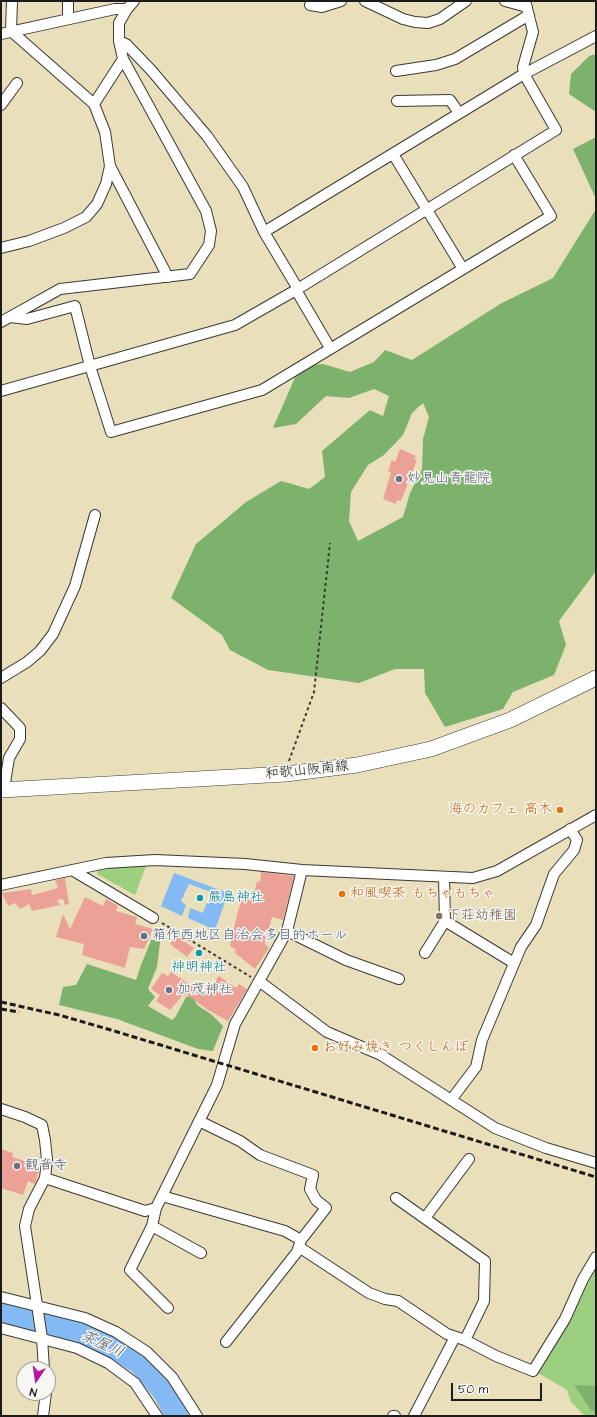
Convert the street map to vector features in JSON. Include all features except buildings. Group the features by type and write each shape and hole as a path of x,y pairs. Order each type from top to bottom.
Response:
{"main road":[{"name":"和歌山阪南線","path":"3,790 286,774 357,765 431,749 503,723 596,678"}],"street":[{"path":"11,31 12,1"},
{"path":"68,1 68,19"},
{"path":"310,5 322,7 341,1"},
{"path":"365,1 403,19 428,23 440,19 466,1"},
{"path":"505,1 527,8"},
{"path":"1,34 130,5"},
{"path":"5,319 60,289 190,274 209,245 211,231 206,211 123,58 119,40 119,23 130,5"},
{"path":"396,71 436,65 455,59 527,8"},
{"path":"1,392 235,325 297,290 556,130 524,74 523,67 533,32 527,8"},
{"path":"11,31 94,104 105,132 110,166 168,277"},
{"path":"264,232 524,74 596,36"},
{"path":"119,40 126,44 151,70 207,136 243,187 264,232 330,348"},
{"path":"94,104 123,58"},
{"path":"1,105 17,83"},
{"path":"397,101 450,100 460,113"},
{"path":"393,154 463,268"},
{"path":"5,319 27,319 75,306 90,366 110,432 262,390 551,216 514,155"},
{"path":"1,248 30,241 64,228 86,217 97,204 106,184 110,166"},
{"path":"1,678 27,662 40,651 53,634 75,586 95,515"},
{"path":"1,708 20,728 20,739 9,758 3,790"},
{"path":"1,885 106,863 155,860 245,864 302,870 473,878 497,870 596,815"},
{"path":"451,1100 476,1067 482,1040 521,947 536,925 554,874 574,850 576,840 570,829"},
{"path":"72,870 153,918"},
{"path":"168,1308 130,1270 152,1226 156,1208 217,1085 235,1024 287,931 302,870"},
{"path":"425,953 445,921 444,877"},
{"path":"445,921 514,963"},
{"path":"287,931 346,960 398,979"},
{"path":"259,981 328,1032 381,1055 495,1128 546,1148 596,1163"},
{"path":"1,1109 25,1117 42,1125 47,1160 45,1178 29,1209 25,1226 36,1307 42,1335 44,1361"},
{"path":"199,1121 240,1141 260,1155 313,1175 310,1189 316,1200 326,1208 300,1244 297,1252 226,1342"},
{"path":"425,1218 469,1159"},
{"path":"45,1178 145,1211 156,1208"},
{"path":"162,1196 285,1231 300,1244 369,1293 385,1299 398,1301 447,1334 466,1340 496,1356 533,1371 565,1319 583,1279 596,1257"},
{"path":"396,1198 485,1261 484,1302 466,1340"},
{"path":"152,1226 201,1253"},
{"path":"1,1297 36,1307 85,1318 116,1332 147,1352 172,1377 197,1416"},
{"path":"1,1328 42,1335 77,1348 108,1363 134,1383 157,1416"},
{"path":"414,1416 455,1337"},
{"path":"43,1416 45,1401"}],"path":[{"path":"291,757 314,692 330,542"},
{"path":"153,918 259,981"}],"green space":[{"path":"596,54 596,112 569,94 571,74 589,56"},
{"path":"596,137 596,199 573,149"},
{"path":"596,209 596,571 559,621 566,645 554,675 513,692 503,709 445,727 425,693 424,669 395,669 359,683 268,670 230,650 222,635 171,598 196,544 246,502 281,481 309,489 325,477 322,451 370,410 383,416 389,396 374,389 349,398 326,396 296,424 273,428 300,366 323,364 350,372 374,362 385,350 412,360 500,304 553,278","holes":["423,403 429,417 423,439 422,469 410,493 403,517 358,541 349,521 351,492 368,465 384,455 403,435 412,413"]},
{"path":"147,864 135,895 97,874 98,869"},
{"path":"156,928 160,932 157,967 148,989 155,997 148,1006 172,1020 176,1016 186,997 190,996 194,998 197,1005 211,1014 223,1026 213,1051 198,1049 117,1019 59,1005 63,987 76,985 87,964 136,980"},
{"path":"596,1267 596,1416 585,1416 571,1402 567,1390 538,1373 569,1322"},
{"path":"596,1384 596,1412 591,1410 574,1385 595,1386"}],"water":[{"path":"174,873 228,893 215,930 188,918 190,908 203,913 211,892 189,884 181,901 186,905 182,916 161,906"}],"waterway":[{"name":"茶屋川","path":"1,1314 72,1330 115,1348 140,1364 163,1391 177,1416"}],"railway":[{"path":"1,1002 59,1015 111,1030 596,1177"},
{"path":"1,1009 19,1012"}],"place":[{"name":"妙見山青龍院","path":"399,479"},
{"name":"海のカフェ 高木","path":"560,810"},
{"name":"和風喫茶 もちゃもちゃ","path":"342,894"},
{"name":"嚴島神社","path":"200,898"},
{"name":"下荘幼稚園","path":"439,916"},
{"name":"箱作西地区自治会多目的ホール","path":"144,936"},
{"name":"神明神社","path":"199,953"},
{"name":"加茂神社","path":"169,990"},
{"name":"お好み焼き つくしんぼ","path":"315,1048"},
{"name":"観音寺","path":"17,1166"}]}
